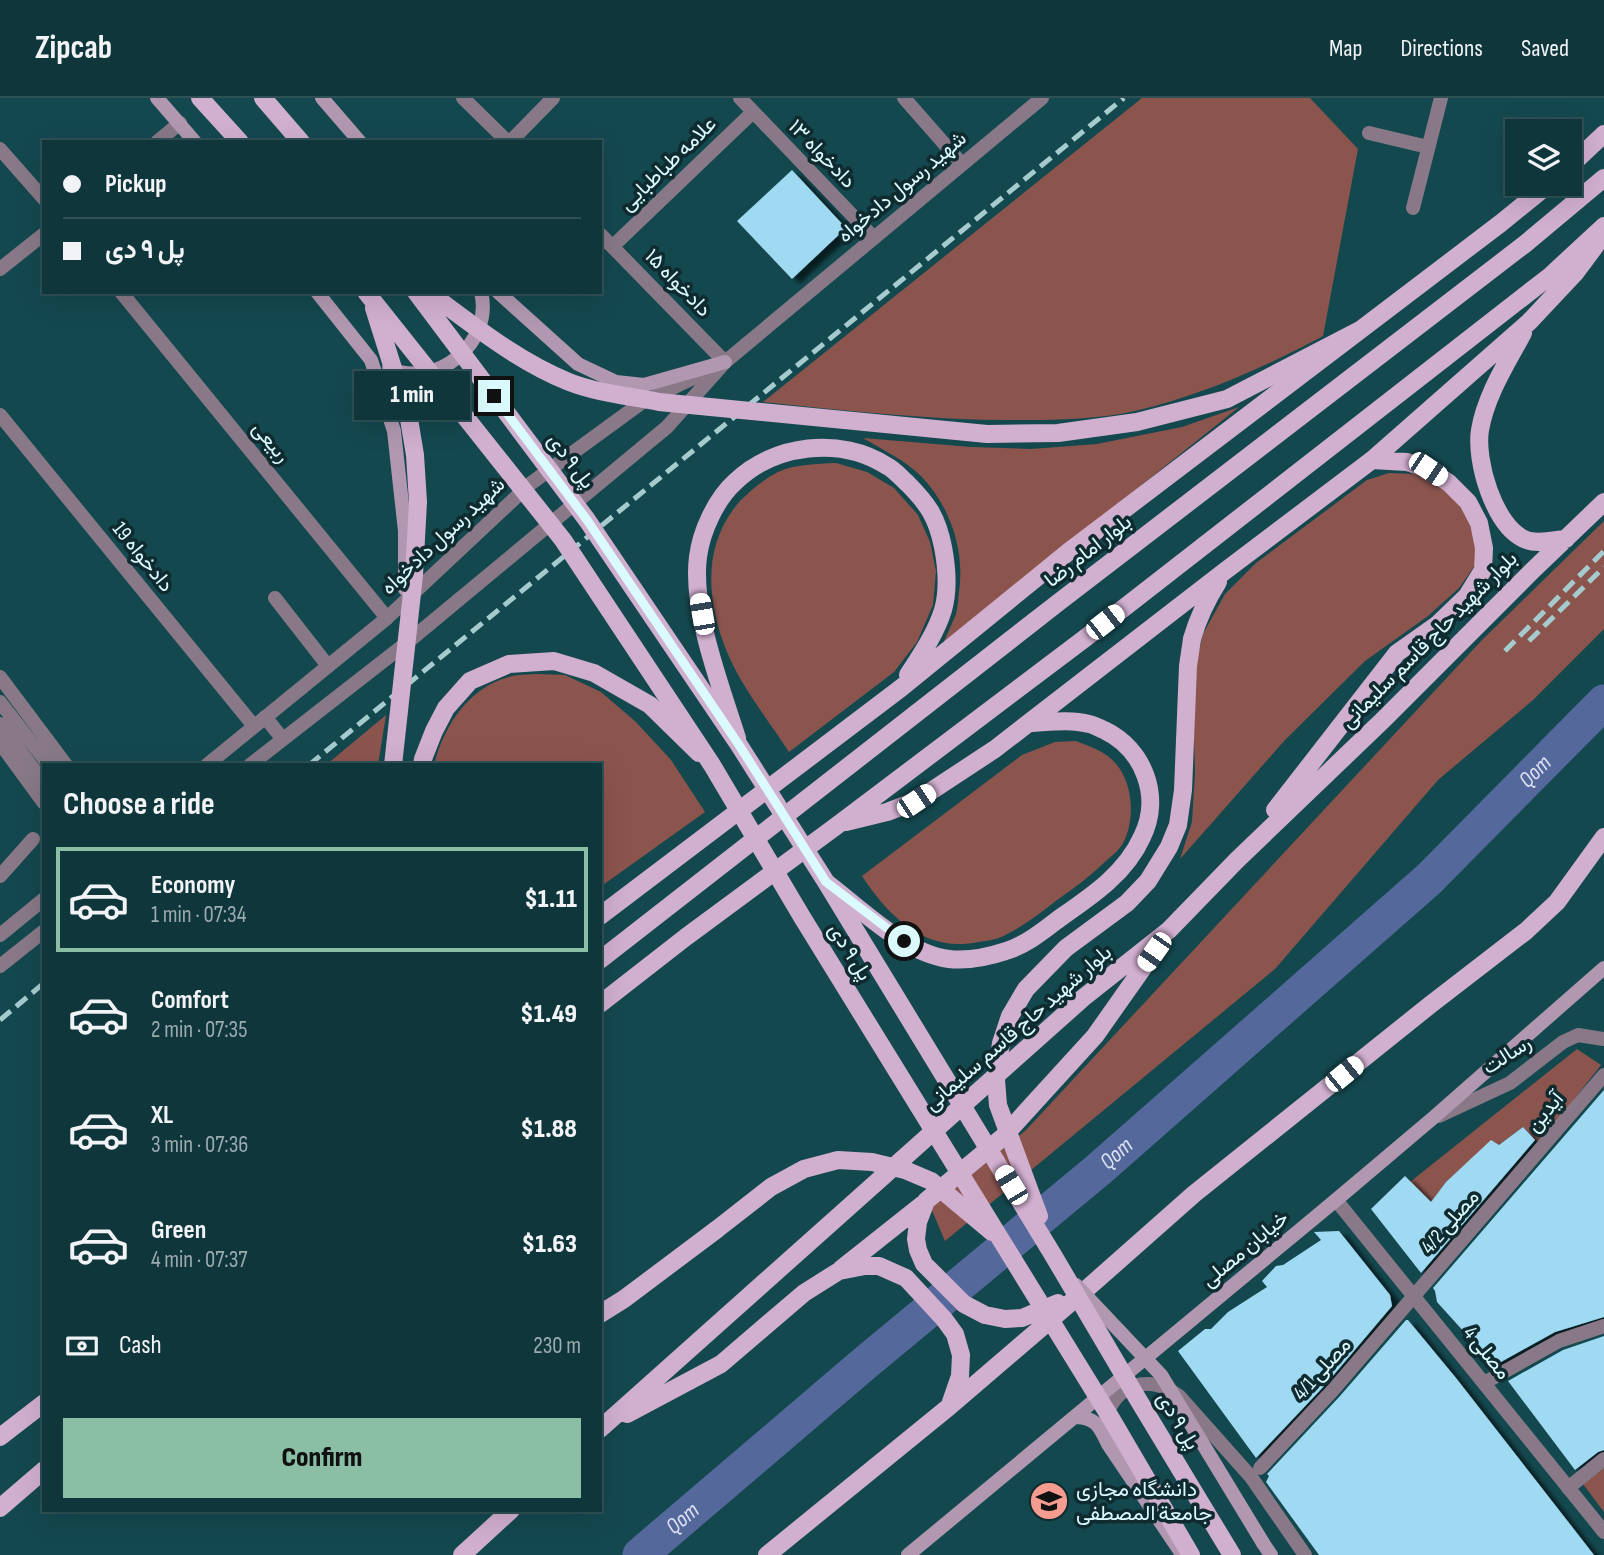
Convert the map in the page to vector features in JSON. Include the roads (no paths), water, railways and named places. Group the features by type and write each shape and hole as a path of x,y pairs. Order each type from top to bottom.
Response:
{"main road":[{"path":"157,98 193,140"},
{"path":"200,98 238,140"},
{"path":"263,98 299,140"},
{"path":"322,98 358,140"},
{"path":"1582,155 1604,134"},
{"name":"بلوار امام رضا","path":"602,958 1048,610 1525,244 1604,178"},
{"path":"602,914 901,688 1067,552 1535,196"},
{"path":"602,1002 1072,647 1539,285 1604,226"},
{"path":"839,824 887,812 916,801 1031,723 1372,460 1529,322 1576,272 1604,235"},
{"path":"319,294 371,360 394,431 405,531 405,601"},
{"name":"پل ۹ دی","path":"418,294 587,520 739,745 1054,1255 1232,1555"},
{"path":"431,294 528,362 571,383 606,392 659,402 987,434 1058,433 1137,422 1227,399 1358,331"},
{"path":"371,360 400,373 431,373 459,358 478,334 484,303 482,294"},
{"path":"500,294 579,364 616,382 644,386 725,362"},
{"path":"368,295 408,419 415,455 418,502 414,575 393,763"},
{"name":"پل ۹ دی","path":"368,295 563,540 712,765 802,917 1112,1420 1191,1555"},
{"path":"1529,322 1490,395 1480,431 1481,465 1489,494 1515,534 1526,540 1539,542 1566,539"},
{"path":"739,745 707,640 698,589 698,558 704,531 716,507 734,482 755,467 781,454 808,448 834,447 861,453 888,466 931,509 947,567 946,592 942,611 928,645 901,688"},
{"path":"1237,860 1397,653 1438,624 1466,596 1483,570 1484,548 1479,523 1468,502 1449,483 1428,469 1407,462 1372,460"},
{"name":"بلوار شهید حاج قاسم سلیمانی","path":"602,1427 1083,998 1169,930 1237,860 1604,502"},
{"path":"1054,1255 998,1105 996,1080 1001,1043 1010,1016 1026,989 1066,948 1127,903 1149,881 1169,847 1178,825 1183,790 1188,666 1192,639 1205,603 1225,571"},
{"path":"422,763 446,708 470,681 509,664 554,661 594,673 650,705 712,765"},
{"path":"826,882 890,932 918,950 948,959 975,959 1008,951 1033,938 1094,894 1128,862 1143,836 1151,805 1149,783 1139,760 1126,744 1111,733 1091,724 1065,721 1031,723"},
{"path":"767,1555 950,1406 1194,1194 1525,932 1557,902 1604,837"},
{"path":"602,899 638,887"},
{"path":"602,1427 722,1364 804,1293 839,1271 1003,1137 1095,1036 1169,930"},
{"name":"خیابان مصلی","path":"908,1555 1336,1200 1604,968"},
{"path":"602,1313 624,1299 771,1187 804,1170 838,1160 872,1161 931,1181 1004,1242"},
{"path":"926,1202 918,1222 916,1239 925,1264 964,1304 985,1315 1005,1319 1022,1318 1090,1286"},
{"path":"839,1271 865,1265 879,1266 906,1278 944,1319 955,1335 961,1355 960,1376 950,1406"},
{"path":"1063,1271 1161,1375 1267,1549"},
{"path":"1097,1399 1100,1429"},
{"path":"0,1437 42,1405"},
{"path":"1077,1417 1091,1419 1100,1429 1182,1555"},
{"path":"0,1508 42,1472"},
{"path":"462,1555 509,1512"}],"street":[{"path":"463,98 507,140"},
{"path":"511,140 553,98"},
{"name":"دادخواه ۱۳","path":"740,98 874,238"},
{"path":"904,98 962,164"},
{"name":"شهید رسول دادخواه","path":"252,763 409,641 667,427 725,362 1042,98"},
{"path":"1413,208 1441,98"},
{"name":"علامه طباطبایی","path":"613,246 752,112"},
{"path":"159,140 180,123"},
{"path":"1369,133 1427,148"},
{"path":"0,149 42,197"},
{"path":"0,269 42,236"},
{"name":"دادخواه ۱۵","path":"602,236 725,362"},
{"name":"ربیعی","path":"123,294 387,618"},
{"name":"شهید رسول دادخواه","path":"209,763 387,618 530,484 641,403 725,362"},
{"name":"دادخواه 19","path":"0,415 259,722 282,738"},
{"path":"275,598 328,666"},
{"path":"0,677 64,763"},
{"path":"0,702 47,763"},
{"path":"0,724 42,780"},
{"path":"0,743 42,800"},
{"path":"0,876 33,839"},
{"path":"0,935 42,901"},
{"path":"0,966 42,933"},
{"name":"رسالت","path":"1433,1118 1510,1083 1563,1042 1578,1035 1604,1039"},
{"name":"آیدین","path":"1518,1176 1604,1075"},
{"name":"مصلی 4/2","path":"1414,1296 1518,1176"},
{"name":"مصلی 4","path":"1336,1200 1604,1532"},
{"name":"مصلی 4/1","path":"1260,1468 1333,1390 1414,1296"},
{"path":"1484,1383 1559,1341 1604,1326"},
{"path":"1108,1444 1105,1423 1112,1402 1119,1395 1139,1385 1160,1385 1171,1390 1251,1477 1305,1555"},
{"path":"25,1418 42,1394"},
{"path":"1568,1488 1604,1459"}],"waterway":[{"name":"Qom","path":"640,1555 865,1363 1098,1170 1429,879 1604,702"}],"railway":[{"path":"311,763 1124,98"},
{"path":"1505,651 1604,551"},
{"path":"1529,641 1604,567"},
{"path":"0,1020 42,985"}],"place":[{"name":"دانشگاه مجازی جامعة المصطفی","path":"1049,1501"}]}
